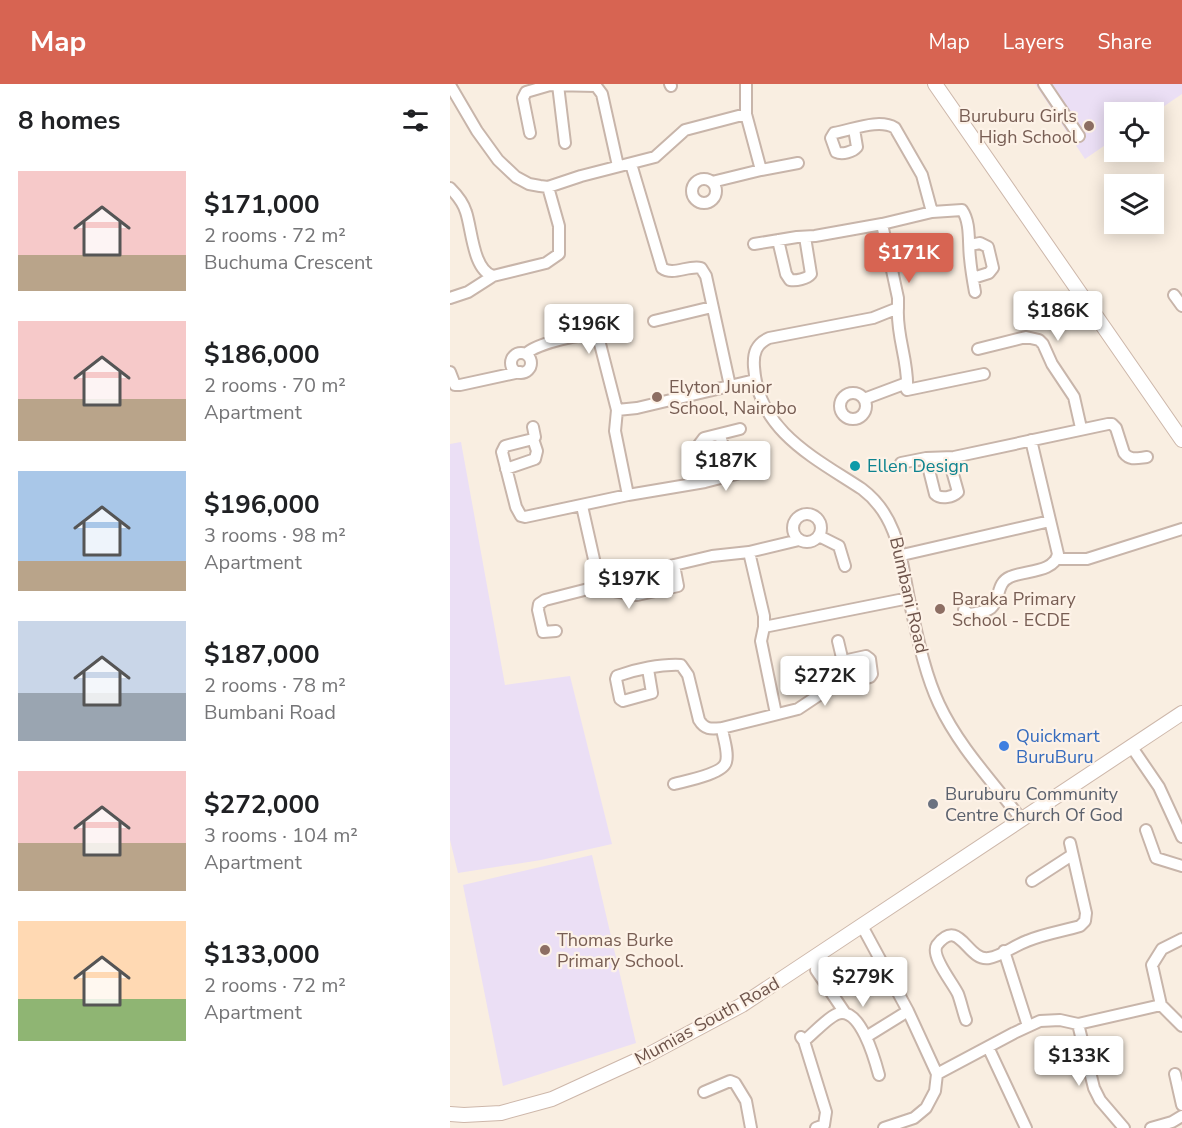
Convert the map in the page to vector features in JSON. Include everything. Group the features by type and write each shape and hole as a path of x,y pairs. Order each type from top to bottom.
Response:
{"main road":[{"path":"935,84 1182,440"},
{"name":"Mumias South Road","path":"450,1114 501,1113 552,1099 628,1065 717,1019 764,992 1182,713"}],"street":[{"path":"746,84 746,114 761,170"},
{"path":"1044,84 1079,136"},
{"path":"450,85 477,131 498,160 522,181 548,187 659,155 689,128 746,114"},
{"path":"552,85 565,143"},
{"path":"530,134 524,95 530,90 552,85 596,86 601,90 618,166"},
{"path":"854,129 885,124 895,129 922,176 932,212"},
{"path":"712,182 798,163"},
{"path":"631,164 662,268 670,272 696,267 701,268 706,276 730,386"},
{"path":"450,298 468,292 493,276 546,262 559,254 559,226 548,187"},
{"path":"450,188 458,196 466,213 479,263 484,272 493,276"},
{"path":"754,244 882,224 958,208 964,213 975,292"},
{"path":"882,224 898,298 898,330 908,377 907,390"},
{"path":"778,240 786,274 790,280 794,281 811,274 805,237"},
{"path":"970,245 980,243 988,247 993,268 989,273 973,278"},
{"path":"1174,295 1182,306"},
{"path":"654,321 712,307"},
{"name":"Bumbani Road","path":"898,308 873,318 770,338 760,342 753,360 755,380 779,430 790,441 871,496 893,528 902,555 909,598 928,676 939,704 961,744 1021,819"},
{"path":"450,372 455,385 460,385 527,371 531,365 526,354 539,345 587,334 598,336 617,410 615,431 628,495"},
{"path":"978,349 1026,337 1039,340 1074,397 1081,428"},
{"path":"907,390 984,374"},
{"path":"617,410 637,408 755,380"},
{"path":"864,399 904,384 907,390"},
{"path":"901,463 926,458 954,457 1081,428 1112,424 1116,428 1126,456 1132,459 1147,457"},
{"path":"506,469 535,459 537,451 533,428"},
{"path":"705,482 699,444 704,438 740,429"},
{"path":"534,439 505,446 502,452 516,507 521,516 705,482 740,473 744,470 741,459 727,458 720,435"},
{"path":"964,610 969,614 987,610 995,603 999,589 1006,579 1049,566 1058,554 1031,440"},
{"path":"926,458 935,494 944,498 958,492 951,467 954,457"},
{"path":"582,506 600,586"},
{"path":"658,568 712,556 749,552 799,540 813,541 822,529 815,516 808,513 795,520 794,534 799,540"},
{"path":"902,555 1050,521"},
{"path":"1056,559 1088,559 1182,529"},
{"path":"819,536 838,546 845,566"},
{"path":"749,552 764,616 761,641 776,714"},
{"path":"556,632 543,632 538,610 539,604 545,600 600,586 609,591 630,595 643,595 676,587 678,583 674,565"},
{"path":"764,627 909,598"},
{"path":"838,641 848,683"},
{"path":"648,669 681,665 688,675 699,720 709,729 722,728 798,709 828,689 870,677 872,671 870,659 866,656 843,661"},
{"path":"674,784 723,768 727,755 722,728"},
{"path":"1131,746 1159,787 1182,837"},
{"path":"1146,830 1156,858 1182,866"},
{"path":"966,1020 957,993 937,958 935,952 937,946 954,935 960,937 979,957 989,958 1028,940 1080,926 1085,921 1086,913 1070,843"},
{"path":"1032,881 1072,855"},
{"path":"862,926 908,1011 937,1074 935,1091 926,1108 914,1118 884,1128"},
{"path":"1182,939 1161,949 1152,965 1161,1005 1182,1026"},
{"path":"1004,951 1028,1026"},
{"path":"817,956 816,970 845,1013"},
{"path":"937,1074 1040,1021 1060,1020 1078,1024 1161,1005"},
{"path":"866,1036 908,1011"},
{"path":"816,1128 824,1125 826,1112 802,1039 837,1014 845,1013 852,1016 866,1036 879,1074"},
{"path":"1078,1024 1094,1088 1100,1100 1124,1128"},
{"path":"988,1047 1026,1128"},
{"path":"1175,1074 1182,1105"},
{"path":"704,1092 730,1081 735,1083 746,1101 751,1128"},
{"path":"1152,1128 1172,1122 1182,1116"}],"shaded area":[{"name":"Buruburu Girls High School","path":"1035,84 1182,84 1182,94 1164,106 1164,102 1104,102 1104,146 1085,159"},
{"path":"461,442 505,685 570,676 612,844 541,860 458,873 450,840 450,444"},
{"name":"Thomas Burke Primary School.","path":"592,855 636,1043 503,1086 463,885"}],"place":[{"name":"Buruburu Girls High School","path":"1089,126"},
{"name":"Elyton Junior School, Nairobo","path":"657,397"},
{"name":"Ellen Design","path":"855,466"},
{"name":"Baraka Primary School - ECDE","path":"940,609"},
{"name":"Quickmart BuruBuru","path":"1004,746"},
{"name":"Buruburu Community Centre Church Of God","path":"933,804"},
{"name":"Thomas Burke Primary School.","path":"545,950"}]}
